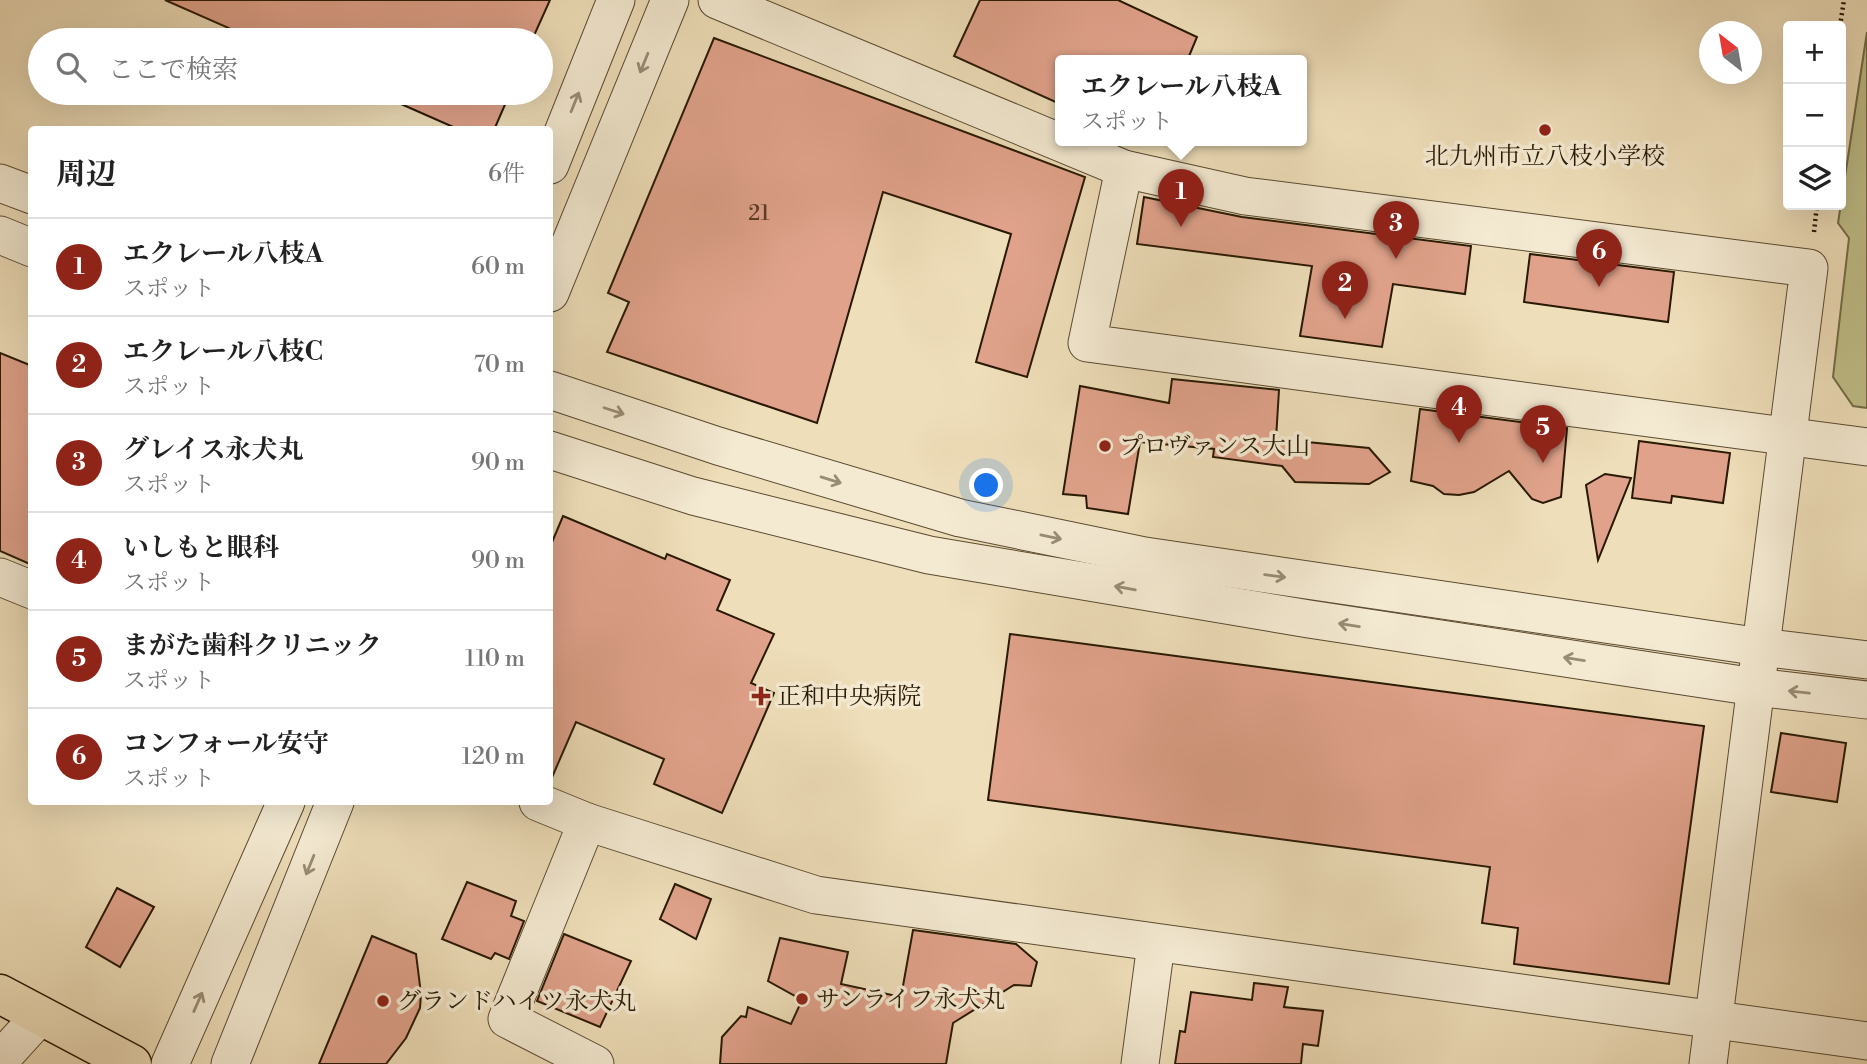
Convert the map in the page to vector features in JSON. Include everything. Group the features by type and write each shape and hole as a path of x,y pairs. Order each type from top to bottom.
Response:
{"main road":[{"path":"0,994 132,1064"}],"street":[{"path":"553,158 616,0"},
{"path":"553,286 670,0"},
{"path":"717,0 1055,140"},
{"path":"1069,146 1124,169 1245,196 1809,268 1708,1064"},
{"path":"1124,169 1087,343 1867,447"},
{"path":"0,183 28,194"},
{"path":"0,235 28,246"},
{"path":"553,391 718,446 960,518 1145,556 1761,647 1867,660"},
{"path":"553,451 693,496 929,555 1309,619 1755,687 1867,700"},
{"path":"0,577 28,588"},
{"path":"170,1064 285,805"},
{"path":"230,1064 334,805"},
{"path":"545,805 587,822 816,895 1867,1041"},
{"path":"587,822 507,1019 595,1064"},
{"path":"1140,1064 1156,944"},
{"path":"0,1060 40,1016"}],"path":[{"path":"1841,21 1844,0"}],"shaded area":[{"path":"1867,32 1867,408 1853,406 1833,377 1849,238 1838,223 1840,210 1846,210 1846,170"}],"building":[{"path":"165,0 550,0 537,28 229,28"},
{"path":"980,0 1118,0 1197,37 1190,55 1055,55 1055,102 954,56"},
{"path":"714,38 1085,177 1027,377 976,362 1011,234 883,192 817,423 607,352 629,302 608,293"},
{"path":"403,105 505,105 496,126 451,126"},
{"path":"1144,197 1242,217 1471,246 1465,294 1393,284 1382,347 1300,336 1312,266 1137,244"},
{"path":"1530,254 1674,272 1668,322 1524,302"},
{"path":"0,353 28,364 28,563 0,551"},
{"path":"1172,379 1279,390 1276,439 1369,448 1390,472 1369,484 1295,482 1282,466 1213,457 1214,449 1140,442 1128,514 1087,508 1086,496 1063,494 1080,386 1169,403"},
{"path":"1420,409 1567,428 1561,497 1543,503 1532,499 1509,471 1474,492 1459,495 1444,494 1433,486 1411,481"},
{"path":"1639,441 1730,453 1723,503 1672,496 1671,503 1632,498"},
{"path":"1605,474 1631,478 1598,560 1586,485"},
{"path":"563,516 665,559 667,554 730,580 717,610 774,634 751,683 774,693 722,813 654,784 664,759 576,722 553,775 553,540"},
{"path":"1010,634 1704,726 1669,984 1514,964 1518,928 1482,923 1490,867 988,800"},
{"path":"1781,733 1846,743 1837,802 1771,792"},
{"path":"467,882 516,901 511,916 524,921 509,959 495,953 491,959 442,939"},
{"path":"675,884 711,899 696,939 660,919"},
{"path":"117,888 154,907 120,967 86,947"},
{"path":"913,930 1016,944 1037,962 1031,986 1014,985 953,1023 946,1064 720,1064 722,1037 741,1016 746,1017 748,1007 791,1024 802,1000 768,981 780,938 848,952 841,984 901,997"},
{"path":"564,934 631,961 600,1027 537,1001"},
{"name":"グランドハイツ永犬丸","path":"372,936 416,954 420,1008 406,1038 386,1064 319,1064"},
{"path":"1254,983 1288,987 1284,1007 1323,1011 1318,1046 1303,1044 1301,1064 1175,1064 1180,1031 1185,1032 1191,992 1252,1000"}],"place":[{"name":"北九州市立八枝小学校","path":"1545,130"},
{"name":"エクレール八枝A","path":"1181,227"},
{"name":"グレイス永犬丸","path":"1396,259"},
{"name":"コンフォール安守","path":"1599,287"},
{"name":"エクレール八枝C","path":"1345,319"},
{"name":"いしもと眼科","path":"1459,443"},
{"name":"プロヴァンス大山","path":"1105,446"},
{"name":"まがた歯科クリニック","path":"1543,463"},
{"name":"正和中央病院","path":"761,696"},
{"name":"サンライフ永犬丸","path":"802,999"},
{"name":"グランドハイツ永犬丸","path":"383,1001"}]}
